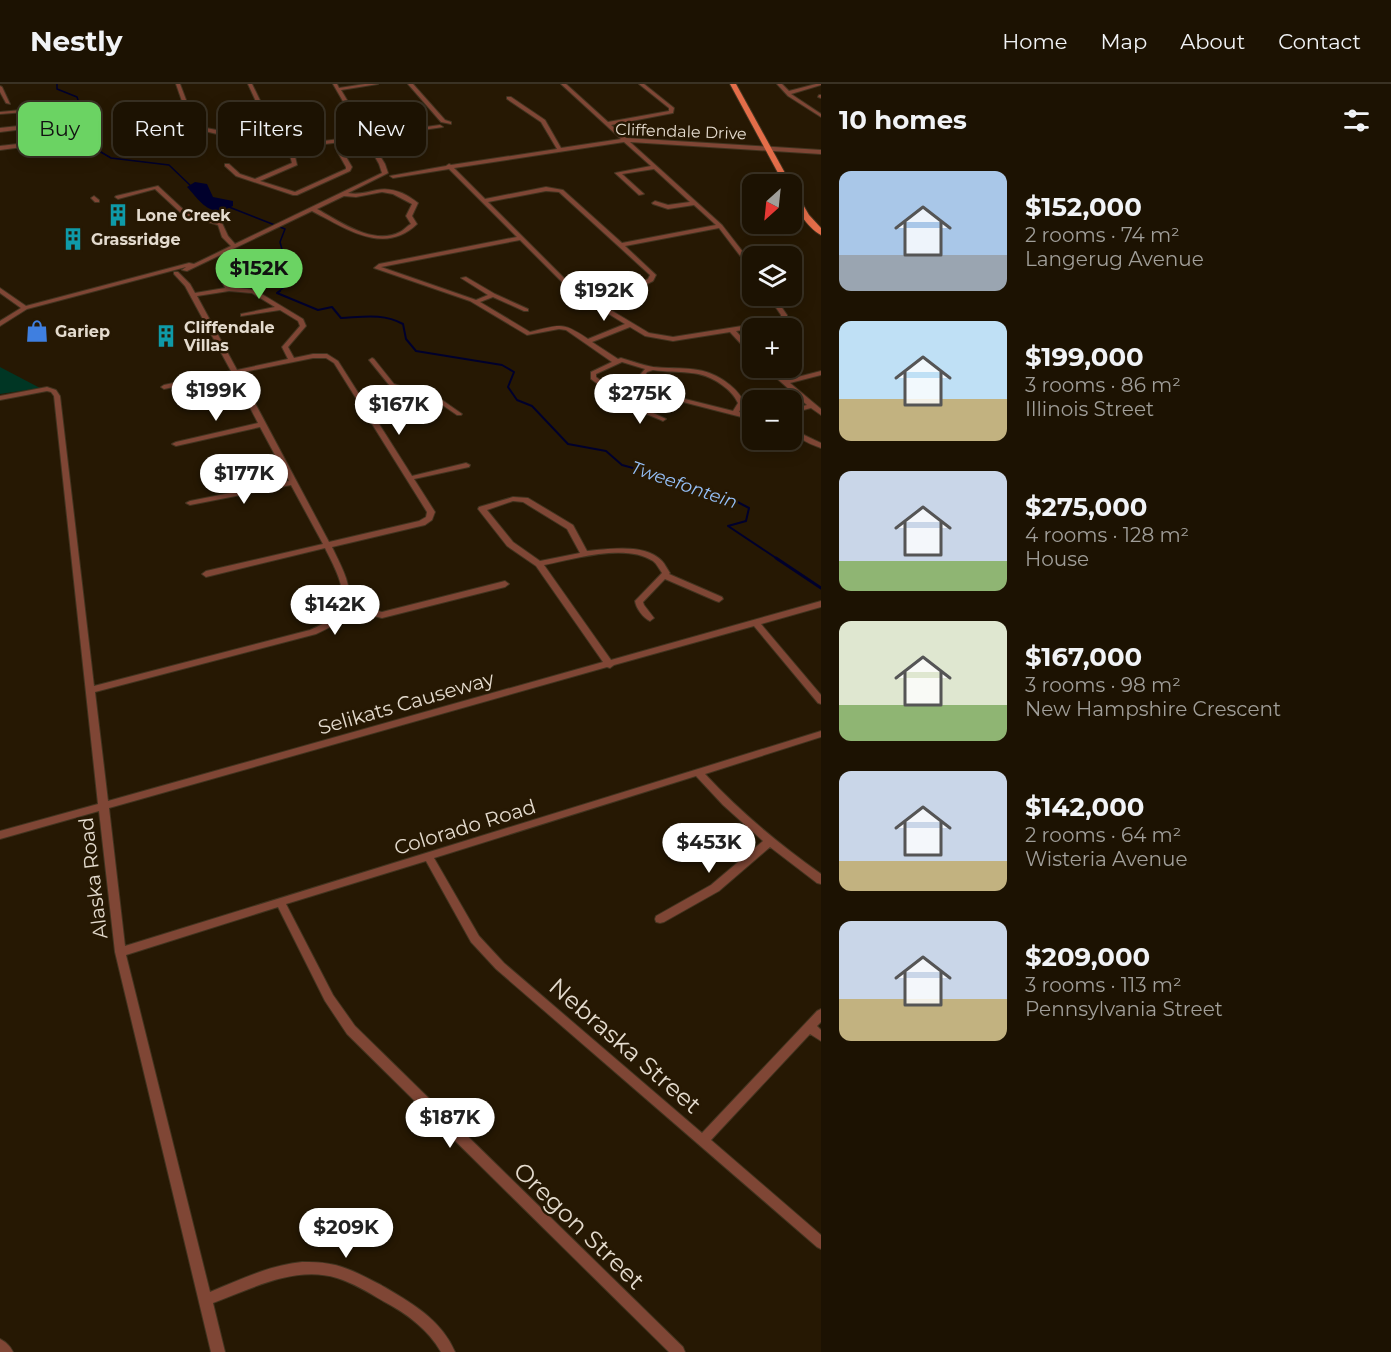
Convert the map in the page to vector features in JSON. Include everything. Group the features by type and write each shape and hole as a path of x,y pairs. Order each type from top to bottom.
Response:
{"main road":[{"path":"734,84 783,174"},
{"path":"802,210 818,228 821,244"},
{"path":"804,213 818,228"}],"street":[{"path":"178,84 184,102"},
{"path":"250,84 259,102"},
{"path":"346,102 337,87 376,84"},
{"path":"410,84 443,121 449,123"},
{"path":"563,84 696,203 720,226 742,255"},
{"path":"608,124 671,112 672,108 641,84"},
{"path":"779,84 821,116"},
{"path":"788,93 821,84"},
{"path":"0,87 8,103"},
{"path":"509,98 543,121 559,149"},
{"path":"0,113 18,111"},
{"path":"426,129 440,127"},
{"path":"0,130 18,128"},
{"name":"Cliffendale Drive","path":"174,271 183,269 389,174 626,140 821,152"},
{"path":"0,148 18,146"},
{"path":"255,181 295,164 293,156"},
{"path":"227,165 235,173 290,194 298,193 349,169 342,156"},
{"path":"377,156 389,174"},
{"path":"449,166 572,289 647,335 665,339 776,323 784,319 777,306"},
{"path":"641,194 618,173 656,167"},
{"path":"118,198 150,187 161,189 184,213 220,224 225,237 233,245"},
{"path":"484,201 546,189 558,190 622,245 653,278 598,306"},
{"path":"313,209 379,239 399,235 414,224 409,216 415,203 394,193 383,191 357,198 344,194"},
{"path":"655,203 671,207 696,203"},
{"path":"622,245 720,226"},
{"path":"520,238 377,268 386,273 476,302 529,334 564,328 590,341 616,361"},
{"path":"92,690 313,632 329,625 345,608 348,589 193,295 183,269"},
{"path":"0,324 25,308 159,274 174,271 188,285"},
{"path":"223,277 229,289"},
{"path":"464,278 493,295 526,310"},
{"path":"193,295 229,289 255,292 304,324 285,347 292,361"},
{"path":"0,290 25,308"},
{"path":"476,302 493,295"},
{"path":"243,315 279,308"},
{"path":"590,341 629,325"},
{"path":"732,330 742,341"},
{"path":"164,387 318,356 334,359 431,512 427,519 327,546 206,574"},
{"path":"372,360 392,385 440,401 459,414"},
{"path":"663,419 629,405 592,377 593,373 616,361 651,369 692,369 715,376 739,397 741,403 735,413"},
{"path":"629,405 640,394 638,381 645,371 651,369"},
{"path":"785,382 821,373"},
{"path":"780,378 821,413"},
{"name":"Alaska Road","path":"0,398 42,389 54,391 57,396 120,952 140,1043 207,1299 218,1352"},
{"path":"370,416 398,408 412,392"},
{"path":"684,401 742,415"},
{"path":"802,408 812,406"},
{"path":"176,444 262,424"},
{"path":"802,436 821,446"},
{"path":"411,478 466,465"},
{"path":"190,503 293,482"},
{"path":"584,554 570,528 525,500 513,499 483,508 483,513 510,544 539,564 610,665"},
{"path":"539,564 584,554 615,552 647,555 661,563 665,570 664,575 639,601 640,606 650,618"},
{"path":"664,575 719,599"},
{"path":"345,608 382,615 505,584"},
{"name":"Selikats Causeway","path":"0,836 821,604"},
{"path":"756,623 821,701"},
{"name":"Colorado Road","path":"120,952 429,858 821,734"},
{"path":"698,772 731,809 768,843 821,880"},
{"path":"660,919 715,888 768,843"},
{"name":"Nebraska Street","path":"429,858 469,929 492,958 821,1243"},
{"name":"Oregon Street","path":"280,902 329,998 351,1030 678,1352"},
{"path":"703,1140 821,1014"},
{"path":"809,1026 821,1036"},
{"path":"207,1299 284,1273 308,1269 328,1270 360,1281 423,1318 435,1330 448,1352"},
{"path":"0,1346 6,1352"}],"green space":[{"path":"0,367 40,388 0,394"}],"water":[{"path":"195,182 207,184 213,197 233,201 233,206 218,211 207,207 187,187"}],"waterway":[{"name":"Tweefontein","path":"57,84 57,89 77,97 94,148 111,158 169,165 192,187"},
{"name":"Tweefontein","path":"229,207 285,229 280,242 291,282 278,292"},
{"name":"Tweefontein","path":"280,291 277,293 318,310 332,307 341,318 373,316 388,318 403,324 406,339 416,351 502,365 514,372 508,387 517,400 532,406 568,444 606,451 622,465 677,480 697,490 724,495 749,508 746,521 728,526 821,588"}],"place":[{"name":"Lone Creek","path":"118,215"},
{"name":"Grassridge","path":"73,239"},
{"name":"Gariep","path":"37,331"},
{"name":"Cliffendale Villas","path":"166,336"}]}
